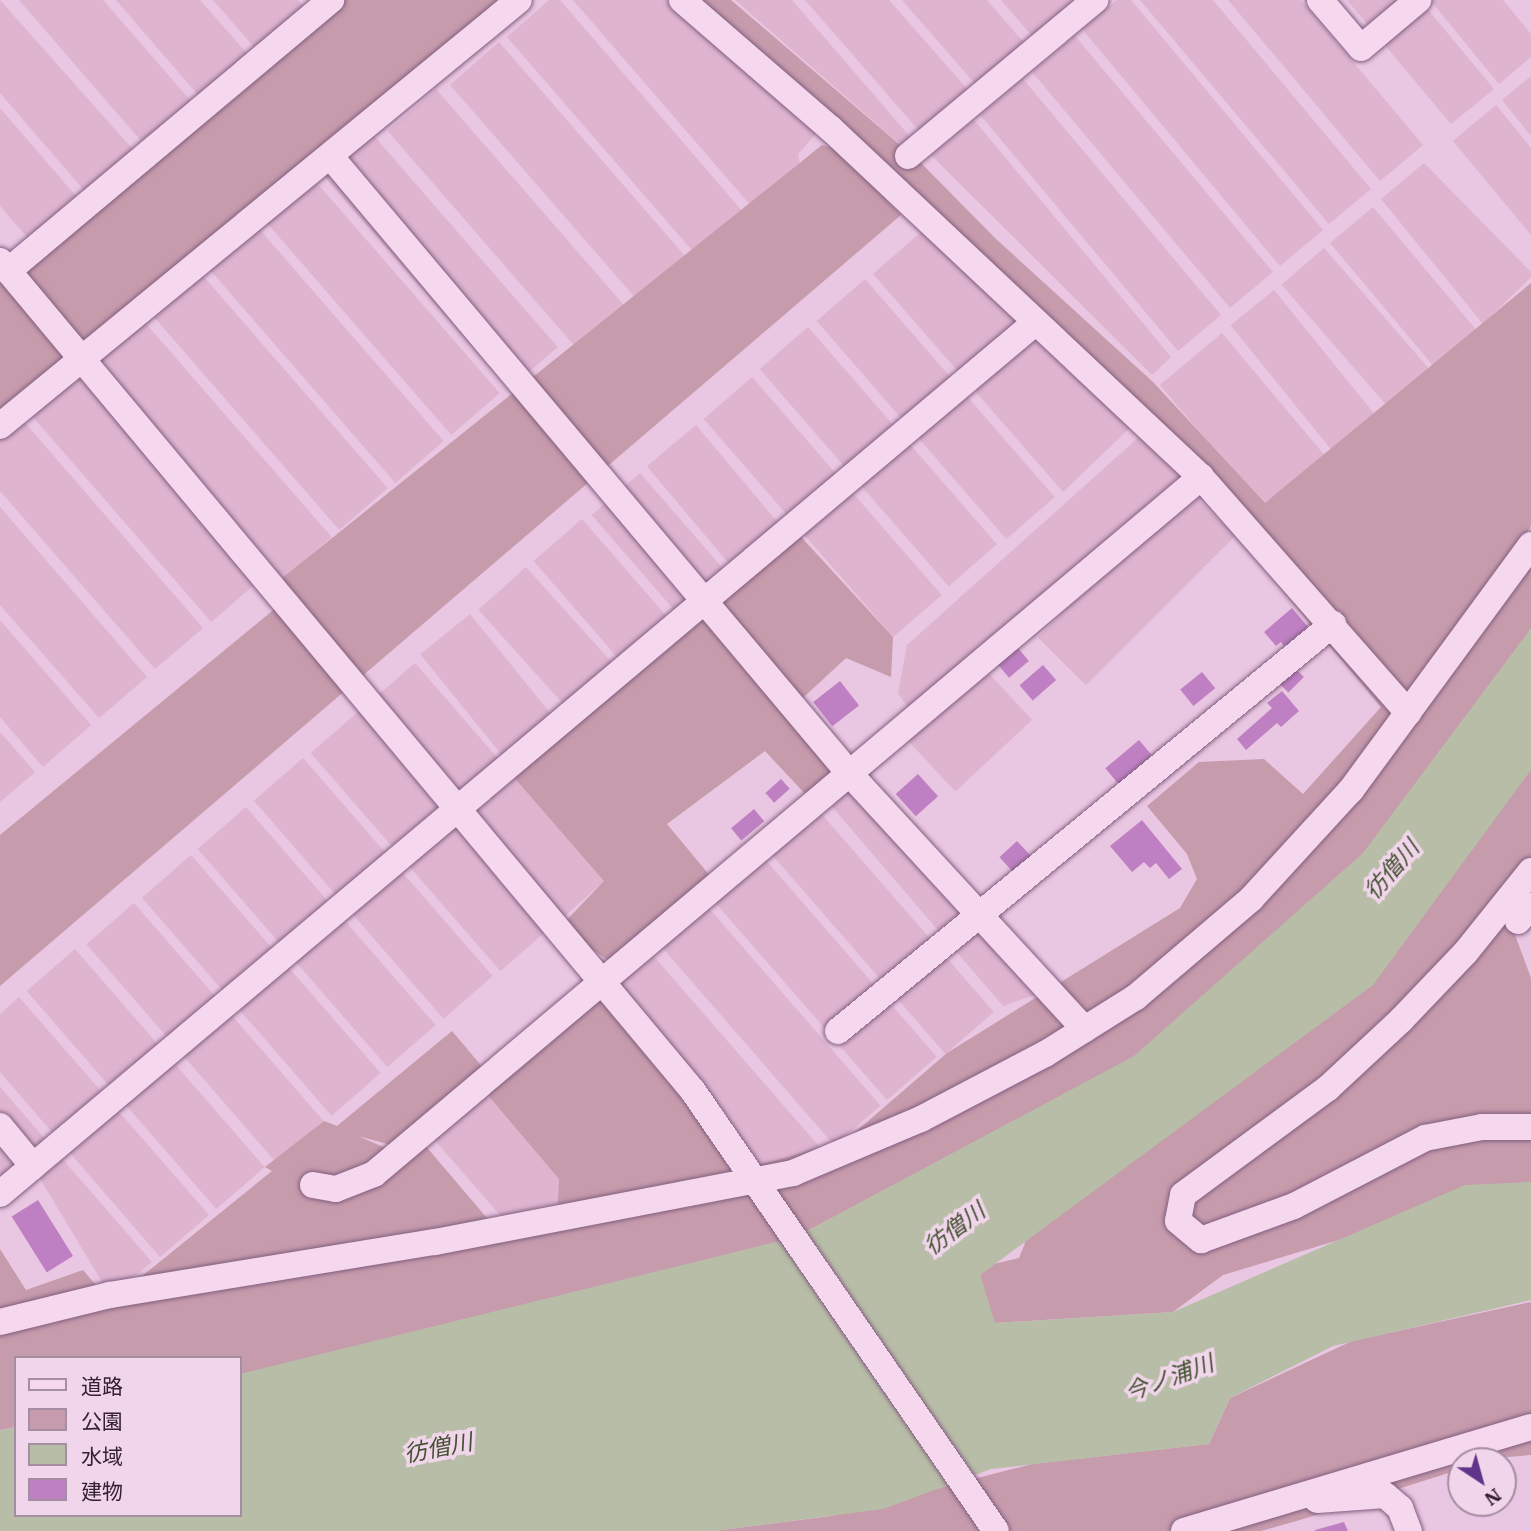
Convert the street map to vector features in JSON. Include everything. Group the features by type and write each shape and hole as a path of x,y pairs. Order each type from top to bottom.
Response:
{"street":[{"path":"331,0 4,266 603,979 693,1090 759,1182 996,1531"},
{"path":"0,426 82,362 519,0"},
{"path":"682,0 830,128 1201,477 1333,624 1408,713"},
{"path":"908,156 1095,0"},
{"path":"1320,0 1361,48 1418,0"},
{"path":"331,157 702,602 849,773 1084,1029"},
{"path":"0,1194 1036,322"},
{"path":"313,1185 336,1189 374,1174 603,979 1028,626 1201,477"},
{"path":"0,1322 110,1295 558,1220 759,1182 793,1173 921,1119 1084,1029 1136,997 1251,899 1351,790 1531,545"},
{"path":"838,1031 977,913 1333,624"},
{"path":"1531,871 1465,953 1401,1020 1328,1088 1183,1195 1178,1221 1201,1240 1294,1206 1425,1138 1482,1128 1531,1127"},
{"path":"0,1126 33,1166"},
{"path":"1214,1524 1274,1501 1531,1427"},
{"path":"1184,1531 1282,1505 1385,1494 1400,1508 1409,1531"}],"shaded area":[{"path":"0,0 144,162 96,204 0,93"},
{"path":"19,0 103,0 203,115 155,157"},
{"path":"116,0 200,0 260,68 211,110"},
{"path":"213,0 298,0 316,20 267,62"},
{"path":"549,0 560,0 744,213 696,255 507,37"},
{"path":"573,0 672,0 820,129 798,154 800,165 752,207"},
{"path":"735,0 792,0 912,139 902,146"},
{"path":"805,0 889,0 969,91 921,133"},
{"path":"902,0 987,0 1025,44 976,85"},
{"path":"1001,0 1074,0 1032,36"},
{"path":"1117,0 1131,0 1323,230 1280,266 1082,29"},
{"path":"1140,0 1213,0 1371,189 1329,224"},
{"path":"1228,0 1301,0 1423,145 1380,181"},
{"path":"1347,0 1420,0 1494,89 1451,124"},
{"path":"1430,0 1503,0 1531,34 1531,57 1499,84"},
{"path":"1075,36 1273,272 1230,308 1032,72"},
{"path":"499,42 689,260 640,303 450,85"},
{"path":"1531,76 1531,136 1502,100"},
{"path":"1023,79 1221,315 1178,351 980,115"},
{"path":"436,89 626,307 577,349 388,131"},
{"path":"1496,105 1531,148 1531,235 1453,141"},
{"path":"0,108 88,210 40,252 0,206"},
{"path":"974,120 1171,357 1152,375 931,155"},
{"path":"368,129 558,347 509,389 320,171"},
{"path":"1424,163 1531,272 1531,277 1483,324 1381,199"},
{"path":"310,175 500,393 451,435 262,217"},
{"path":"1373,207 1476,330 1433,366 1330,243"},
{"path":"254,223 444,441 395,483 206,265"},
{"path":"921,232 1139,419 1063,492 873,274"},
{"path":"1324,248 1429,369 1387,405 1282,285"},
{"path":"198,270 388,488 339,530 150,312"},
{"path":"865,279 1055,497 1006,539 817,321"},
{"path":"1274,290 1374,414 1331,449 1230,325"},
{"path":"142,319 332,537 283,579 94,361"},
{"path":"808,327 997,544 949,586 760,369"},
{"path":"1222,333 1324,455 1262,507 1160,385"},
{"path":"70,362 260,580 211,622 22,404"},
{"path":"752,377 942,595 893,637 704,419"},
{"path":"14,410 203,628 155,669 0,491 0,422"},
{"path":"696,425 785,531 736,573 647,466"},
{"path":"1149,428 1194,470 908,708 898,693 907,645"},
{"path":"640,473 731,578 683,620 592,515"},
{"path":"1187,488 1235,536 1086,685 1038,637"},
{"path":"0,507 147,677 99,718 0,605"},
{"path":"582,519 676,627 628,669 534,561"},
{"path":"526,567 620,671 572,714 478,610"},
{"path":"470,614 558,723 508,763 420,654"},
{"path":"0,620 91,725 43,767 0,717"},
{"path":"415,663 605,881 556,924 366,706"},
{"path":"981,665 1032,720 955,791 904,737"},
{"path":"359,711 549,929 500,971 311,753"},
{"path":"0,732 35,772 0,802"},
{"path":"303,758 493,976 444,1019 254,801"},
{"path":"852,776 1048,990 1003,1006 822,795"},
{"path":"812,803 994,1012 945,1054 764,845"},
{"path":"246,807 436,1025 387,1067 198,849"},
{"path":"757,850 937,1057 887,1100 707,893"},
{"path":"191,855 381,1073 332,1116 142,898"},
{"path":"700,898 880,1106 834,1146 654,938"},
{"path":"134,903 324,1121 276,1162 86,944"},
{"path":"644,945 824,1153 775,1195 595,988"},
{"path":"75,949 265,1167 216,1209 27,991"},
{"path":"19,997 209,1215 160,1257 0,1072 0,1014"},
{"path":"480,1086 559,1179 558,1220 511,1228 426,1130"},
{"path":"0,1087 152,1262 110,1295 36,1172 0,1131"},
{"path":"0,1135 29,1170 0,1191"}],"green space":[{"path":"331,0 516,0 0,413 0,283"},
{"path":"682,0 731,0 921,163 995,238 1153,382 1265,503 1531,283 1531,526 1507,563 1531,539 1531,902 1511,924 1531,978 1531,1182 1223,1275 1173,1312 994,1323 980,1275 994,1264 1019,1258 1025,1243 997,1130 796,1237 242,1379 242,1356 14,1356 14,1427 0,1430 0,1249 26,1290 83,1270 106,1297 120,1294 272,1171 265,1167 324,1121 337,1126 452,1031 484,1069 395,1146 358,1136 397,1153 418,1137 498,1231 557,1219 559,1179 480,1086 602,979 748,1168 845,1141 947,1053 1180,908 1197,879 1187,854 1147,806 1199,762 1264,759 1303,794 1381,707 1130,410 927,218 895,171"},
{"path":"822,145 837,149 901,215 0,986 0,835 277,607 271,587"},
{"path":"792,527 893,637 891,677 846,658 793,707 794,729 849,773 807,796 765,751 667,824 716,883 611,962 559,928 604,881 511,774"},
{"path":"1531,1302 1531,1455 1517,1456 1517,1447 1447,1447 1447,1473 1261,1531 714,1531 831,1516 1032,1464 1209,1444 1230,1398 1352,1341"}],"water":[{"path":"1531,628 1531,770 1373,985 980,1275 995,1323 1173,1312 1465,1185 1531,1182 1531,1300 1333,1346 1230,1398 1209,1444 991,1469 883,1509 714,1531 0,1531 0,1430 14,1427 14,1517 242,1517 242,1374 796,1237 1134,1056 1363,853"}],"building":[{"path":"1292,608 1308,627 1286,649 1281,642 1276,646 1264,632"},
{"path":"1018,648 1029,661 1009,678 998,665"},
{"path":"1043,665 1056,680 1033,700 1020,685"},
{"path":"1294,667 1304,677 1288,692 1278,683"},
{"path":"1202,672 1215,688 1193,706 1180,690"},
{"path":"840,681 859,705 832,726 813,702"},
{"path":"1282,691 1299,711 1281,727 1277,723 1246,750 1237,739 1272,708 1267,703"},
{"path":"1139,740 1154,758 1120,786 1105,768"},
{"path":"918,774 938,796 916,816 896,794"},
{"path":"781,779 790,789 774,803 765,793"},
{"path":"754,809 764,821 741,841 731,828"},
{"path":"1142,820 1182,869 1169,879 1156,863 1150,868 1144,862 1132,872 1110,846"},
{"path":"1017,841 1031,856 1014,873 999,857"},
{"path":"38,1200 73,1256 47,1272 12,1216"},
{"path":"1344,1522 1348,1531 1315,1531 1315,1530"}],"water label":[{"name":"彷僧川","path":"1391,869"},
{"name":"彷僧川","path":"954,1228"},
{"name":"今ノ浦川","path":"1169,1377"},
{"name":"彷僧川","path":"438,1447"}]}
